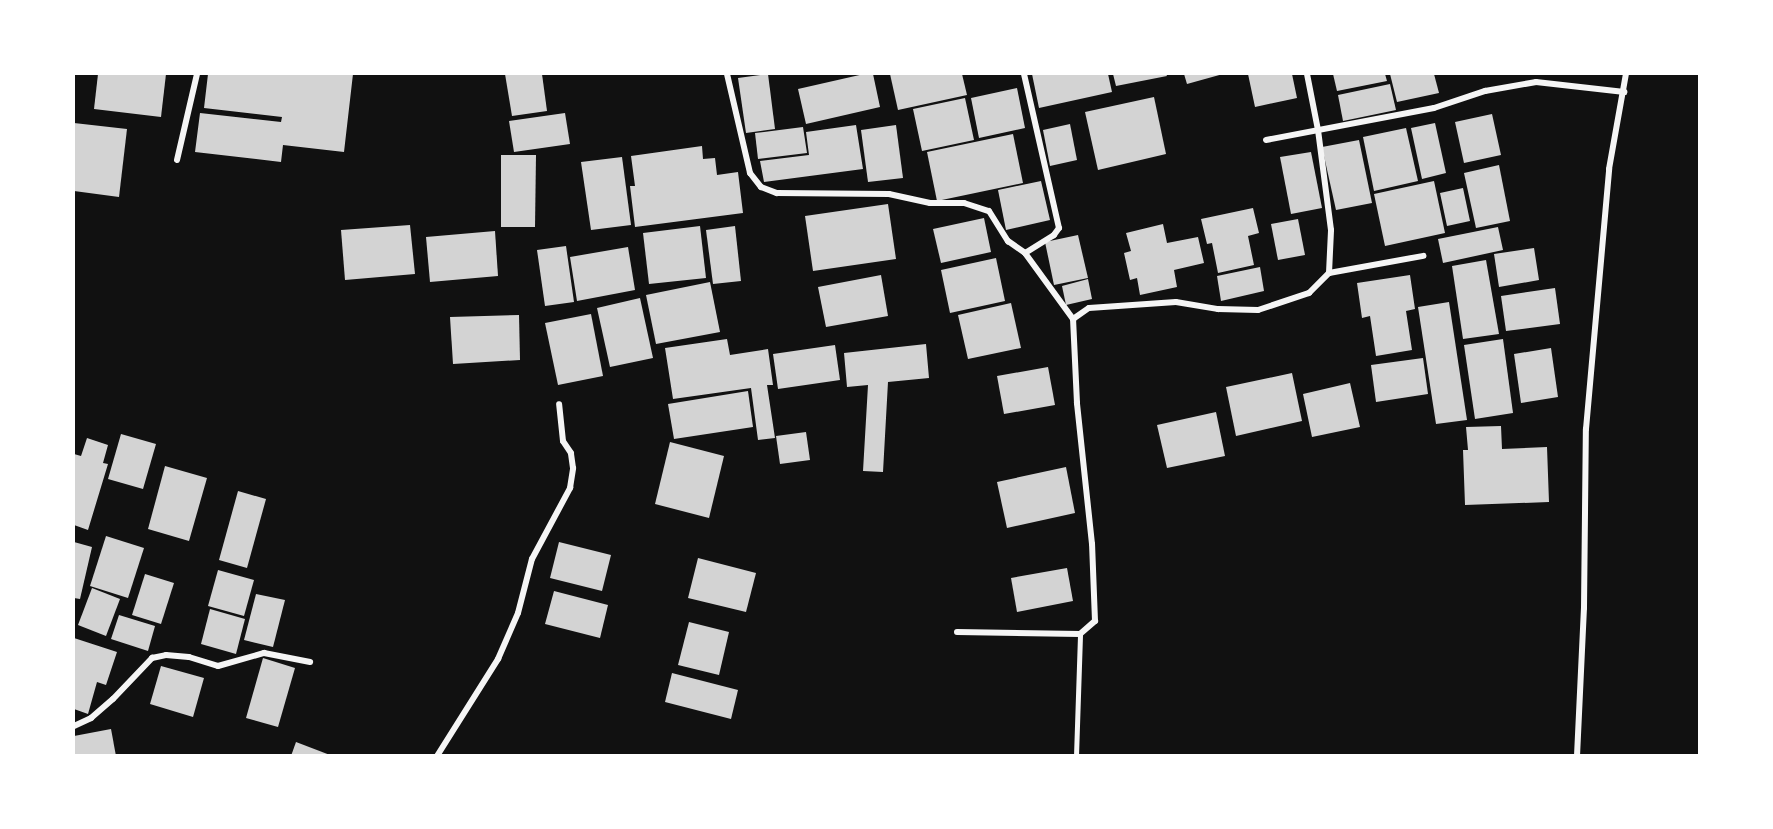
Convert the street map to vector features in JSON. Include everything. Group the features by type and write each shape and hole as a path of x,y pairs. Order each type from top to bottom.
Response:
{"street":[{"path":"177,160 197,74"},
{"path":"726,74 750,173 761,187 777,193 889,194 930,203 964,203 989,211 1008,241 1025,253 1073,319 1077,403 1092,544 1095,621 1080,634 957,632"},
{"path":"1024,74 1059,228 1054,235 1025,253"},
{"path":"1307,74 1318,130 1331,230 1329,273"},
{"path":"1577,756 1584,608 1586,429 1609,169 1626,74"},
{"path":"1266,140 1434,108 1485,91 1536,82 1624,92"},
{"path":"1073,319 1089,308 1176,302 1218,309 1258,310 1309,293 1329,273 1423,256"},
{"path":"437,756 498,659 518,613 532,559 570,488 573,468 571,453 562,441 560,404"},
{"path":"74,726 91,718 113,699 152,658 166,655 189,657 218,666 264,653 310,662"}],"lane":[{"path":"1076,756 1080,634"}],"building":[{"path":"98,74 166,74 161,117 94,109"},
{"path":"208,74 353,74 344,152 283,145 281,162 195,152 200,113 281,122 282,117 204,108"},
{"path":"505,74 542,74 547,111 512,116"},
{"path":"768,74 775,129 746,133 738,78"},
{"path":"873,74 880,107 806,124 798,89"},
{"path":"890,74 962,74 967,95 898,110"},
{"path":"1032,74 1108,74 1112,92 1039,108"},
{"path":"1113,74 1166,74 1167,76 1116,86"},
{"path":"1184,74 1223,74 1187,84"},
{"path":"1248,74 1292,74 1297,98 1255,107"},
{"path":"1333,74 1385,74 1387,81 1337,91"},
{"path":"1390,74 1434,74 1439,93 1397,102"},
{"path":"1390,84 1396,110 1343,121 1338,95"},
{"path":"1017,88 1025,128 979,138 971,98"},
{"path":"1154,97 1166,154 1098,170 1085,112"},
{"path":"965,98 974,140 922,151 913,109"},
{"path":"565,113 570,144 514,152 509,121"},
{"path":"1492,114 1501,155 1464,163 1455,122"},
{"path":"74,123 127,129 119,197 74,191"},
{"path":"1435,123 1446,173 1422,179 1411,128"},
{"path":"1070,124 1077,160 1050,166 1043,130"},
{"path":"856,125 863,169 764,182 760,161 809,155 806,132"},
{"path":"896,125 903,178 868,182 861,130"},
{"path":"803,127 807,153 758,159 755,133"},
{"path":"1406,128 1418,181 1374,191 1363,137"},
{"path":"1013,134 1023,183 937,201 927,152"},
{"path":"1359,140 1372,203 1336,210 1322,147"},
{"path":"702,146 703,159 715,158 717,175 738,172 743,213 635,227 630,186 635,186 631,156"},
{"path":"1311,152 1322,208 1291,214 1280,157"},
{"path":"501,155 536,155 535,227 501,227"},
{"path":"622,157 631,225 591,230 581,162"},
{"path":"1499,165 1510,221 1476,228 1464,173"},
{"path":"1041,181 1050,220 1006,230 998,190"},
{"path":"1434,181 1445,233 1385,246 1374,194"},
{"path":"1463,188 1470,221 1447,226 1440,193"},
{"path":"888,204 896,259 813,271 805,216"},
{"path":"1253,208 1259,233 1248,236 1254,265 1218,273 1212,243 1207,244 1201,219"},
{"path":"984,218 991,252 941,263 933,229"},
{"path":"1298,219 1305,255 1278,260 1271,224"},
{"path":"1163,224 1167,243 1198,237 1204,263 1174,270 1177,287 1140,295 1137,278 1130,280 1124,253 1131,251 1126,233"},
{"path":"410,225 415,274 345,280 341,230"},
{"path":"700,226 706,278 649,284 643,233"},
{"path":"735,226 741,281 713,284 706,230"},
{"path":"1498,227 1503,250 1443,263 1438,239"},
{"path":"495,231 498,276 430,282 426,237"},
{"path":"1078,235 1088,278 1054,285 1045,242"},
{"path":"566,246 574,302 545,306 537,250"},
{"path":"628,247 635,290 577,301 570,257"},
{"path":"1534,248 1539,280 1499,287 1494,254"},
{"path":"996,258 1005,301 950,313 941,270"},
{"path":"1486,260 1499,334 1463,339 1452,266"},
{"path":"1260,267 1264,291 1221,301 1217,276"},
{"path":"881,275 888,316 826,327 818,287"},
{"path":"1410,275 1415,309 1406,311 1412,350 1376,356 1370,316 1362,318 1357,283"},
{"path":"1088,279 1092,299 1066,305 1062,286"},
{"path":"710,282 720,332 656,344 646,295"},
{"path":"1555,288 1560,324 1506,331 1501,296"},
{"path":"640,298 653,358 610,367 597,308"},
{"path":"1449,302 1467,420 1436,424 1418,307"},
{"path":"1011,303 1021,348 968,359 958,315"},
{"path":"591,314 603,376 558,385 545,323"},
{"path":"519,315 520,360 453,364 450,317"},
{"path":"727,339 730,355 768,349 773,385 767,385 775,438 758,440 751,388 673,399 665,348"},
{"path":"1503,339 1513,413 1475,419 1464,345"},
{"path":"926,344 929,378 888,382 883,472 863,471 868,385 847,387 844,353"},
{"path":"835,345 840,380 778,389 773,354"},
{"path":"1551,348 1558,397 1521,403 1514,354"},
{"path":"1423,358 1428,394 1376,402 1371,365"},
{"path":"1048,367 1055,405 1004,414 997,376"},
{"path":"1292,373 1302,421 1236,436 1226,387"},
{"path":"1350,383 1360,427 1312,437 1303,394"},
{"path":"748,391 753,427 674,439 668,404"},
{"path":"1216,412 1225,456 1167,468 1157,425"},
{"path":"1501,426 1502,449 1547,447 1549,502 1465,505 1463,450 1468,450 1466,427"},
{"path":"806,432 810,460 780,464 776,436"},
{"path":"121,434 156,444 143,489 108,479"},
{"path":"87,438 108,445 103,463 108,464 88,530 74,525 74,454 81,456"},
{"path":"670,442 724,456 709,518 655,504"},
{"path":"165,466 207,478 189,541 148,529"},
{"path":"1066,467 1075,513 1007,528 997,482"},
{"path":"238,491 266,499 247,568 219,560"},
{"path":"106,536 144,548 128,598 90,586"},
{"path":"74,542 92,547 80,599 74,598"},
{"path":"559,542 611,555 602,591 550,578"},
{"path":"698,558 756,573 746,612 688,598"},
{"path":"1067,568 1073,601 1017,612 1011,578"},
{"path":"218,570 254,580 244,616 208,606"},
{"path":"145,574 174,583 161,624 132,615"},
{"path":"92,588 120,599 106,636 78,625"},
{"path":"554,591 608,605 600,638 545,624"},
{"path":"256,594 285,600 273,647 244,640"},
{"path":"210,609 245,619 236,654 201,644"},
{"path":"119,615 155,626 148,651 111,639"},
{"path":"689,622 729,632 719,675 678,665"},
{"path":"74,638 117,652 106,685 97,682 88,714 74,709"},
{"path":"263,658 295,668 278,727 246,718"},
{"path":"161,666 204,678 193,717 150,704"},
{"path":"672,673 738,690 731,719 665,702"},
{"path":"111,729 116,756 74,756 74,736"},
{"path":"296,742 330,755 330,756 291,756"}]}
